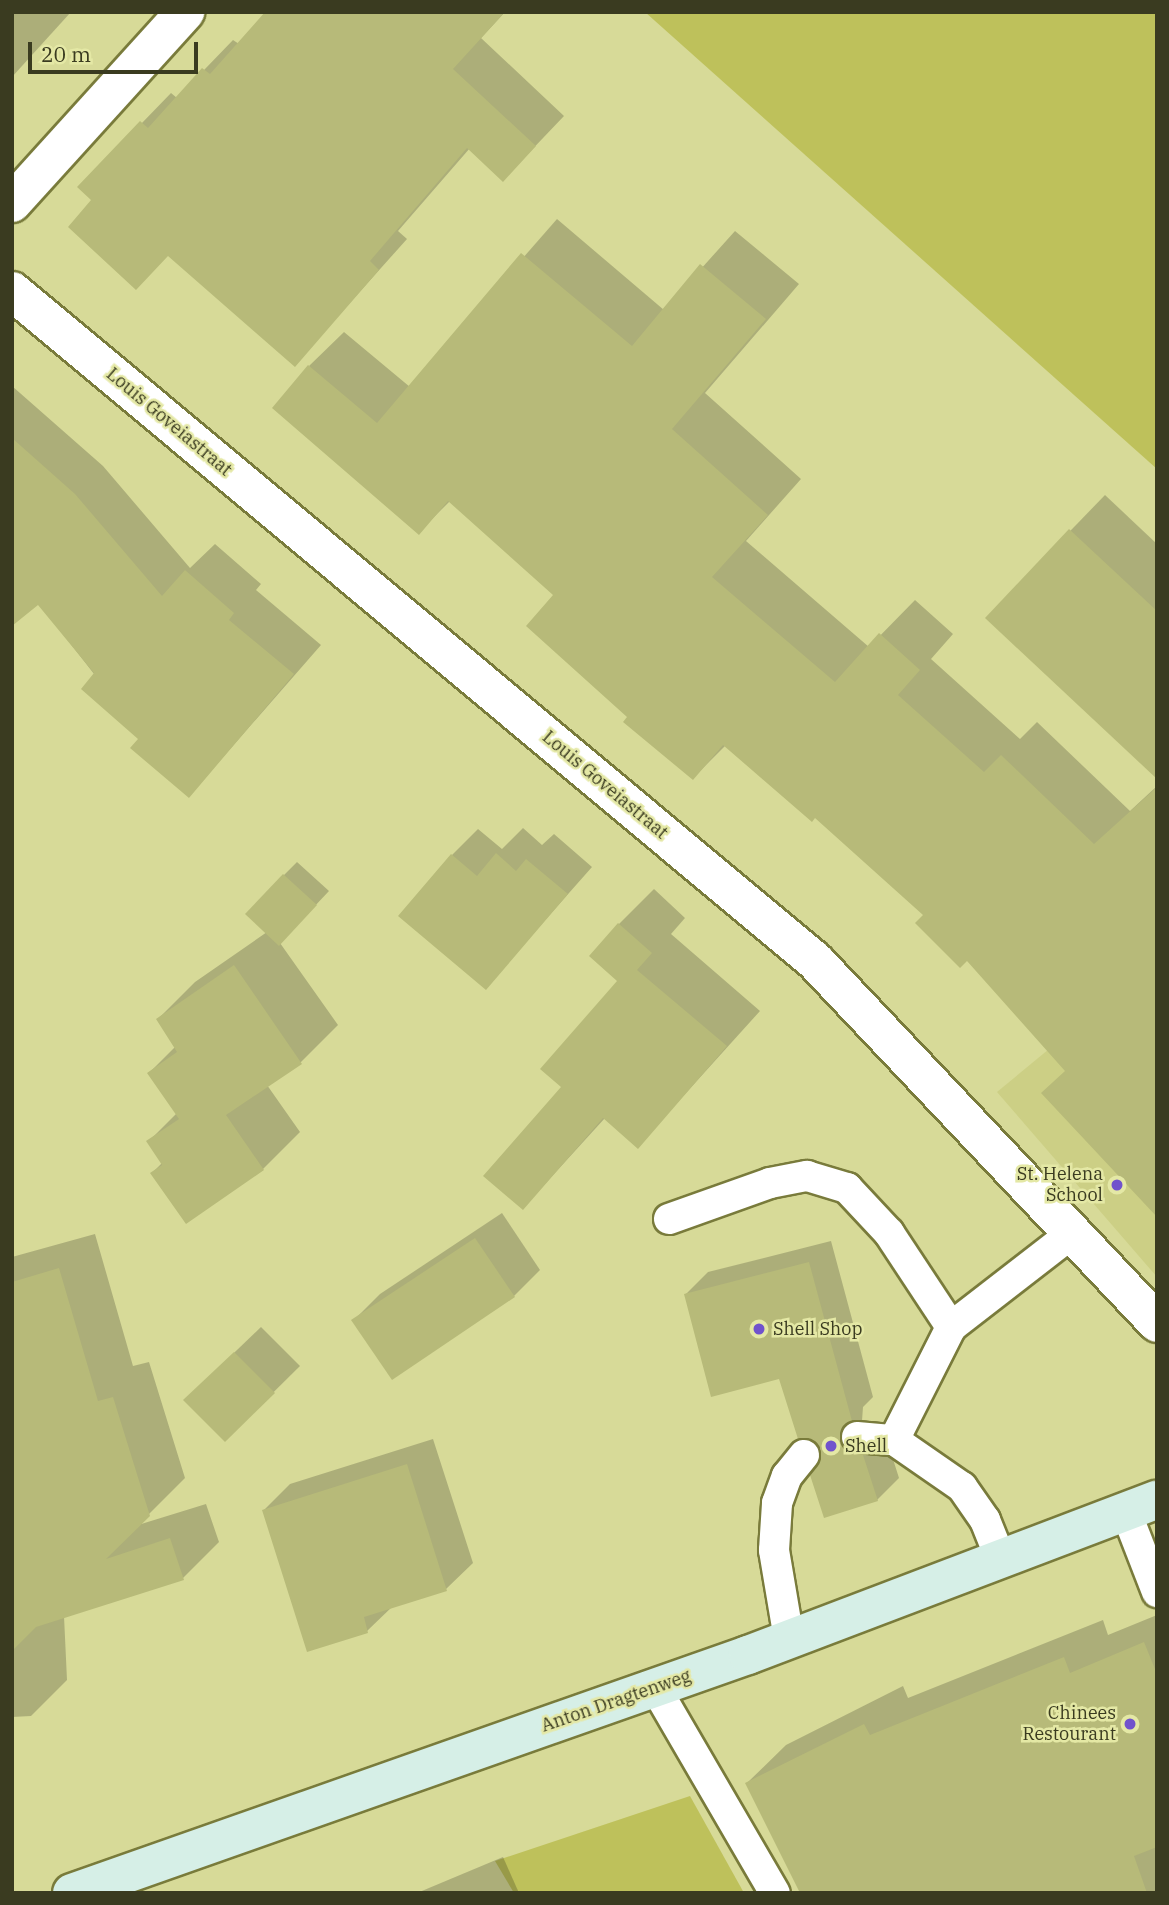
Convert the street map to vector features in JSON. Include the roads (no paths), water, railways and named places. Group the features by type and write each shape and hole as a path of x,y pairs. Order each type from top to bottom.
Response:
{"main road":[{"name":"Anton Dragtenweg","path":"72,1893 789,1639 1141,1506"}],"street":[{"path":"12,203 184,12"},
{"name":"Louis Goveiastraat","path":"12,291 816,961 933,1081 1157,1323"}],"lane":[{"path":"669,1219 770,1183 807,1176 847,1188 889,1233 950,1328"},
{"path":"894,1440 950,1328 1072,1233"},
{"path":"857,1437 894,1440 962,1487 985,1520 1001,1560"},
{"path":"789,1639 774,1550 777,1503 787,1476 804,1455"},
{"path":"1141,1506 1157,1592"},
{"path":"655,1687 775,1893"}],"place":[{"name":"St. Helena School","path":"1117,1185"},
{"name":"Shell Shop","path":"759,1329"},
{"name":"Shell","path":"831,1446"},
{"name":"Chinees Restourant","path":"1130,1724"}]}
